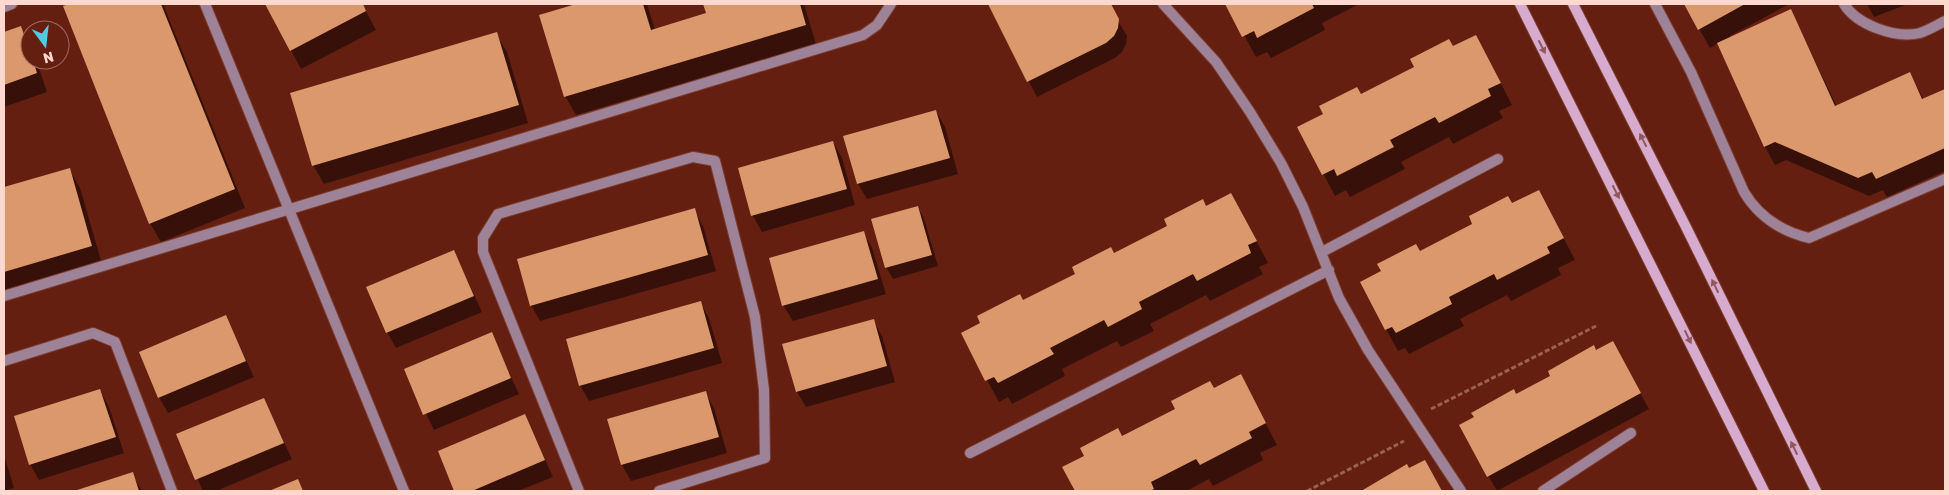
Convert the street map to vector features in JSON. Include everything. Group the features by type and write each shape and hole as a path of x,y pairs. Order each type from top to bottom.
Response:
{"street":[{"path":"4,7 12,4"},
{"path":"205,4 404,491"},
{"path":"4,296 863,35 877,25 891,4"},
{"path":"1163,4 1216,62 1250,112 1281,163 1322,252 1339,298 1368,350 1461,491"},
{"path":"1520,4 1764,491"},
{"path":"1573,4 1692,238 1816,491"},
{"path":"1655,4 1691,72 1744,192 1751,203 1770,222 1795,235 1808,238 1945,180"},
{"path":"1844,4 1850,13 1861,21 1888,31 1920,33 1945,22"},
{"path":"579,491 483,252 483,238 498,214 693,157 715,161 755,317 764,390 765,458 659,491"},
{"path":"1322,252 1498,159"},
{"path":"970,453 1329,270"},
{"path":"4,361 93,333 115,342 172,491"},
{"path":"1543,491 1631,433"}],"path":[{"path":"1413,417 1596,326"},
{"path":"1307,491 1422,431"}],"building":[{"path":"69,4 161,4 235,189 149,224 63,6"},
{"path":"265,4 363,4 366,11 290,51"},
{"path":"576,4 643,4 651,30 706,13 703,4 800,4 806,25 564,97 539,15"},
{"path":"988,4 1111,4 1119,19 1118,28 1114,36 1106,43 1027,82"},
{"path":"1225,4 1312,4 1314,8 1257,38 1254,31 1242,37"},
{"path":"1684,4 1745,4 1698,30"},
{"path":"1791,9 1835,106 1910,72 1922,99 1945,89 1945,148 1876,179 1872,172 1858,178 1775,142 1764,147 1717,43"},
{"path":"20,26 20,70 36,70 37,73 4,85 4,32"},
{"path":"497,32 519,105 312,166 290,93"},
{"path":"1476,35 1501,83 1488,89 1491,96 1439,123 1435,117 1390,140 1394,147 1337,176 1334,169 1322,175 1297,127 1323,114 1319,106 1357,87 1361,94 1414,67 1410,59 1449,39 1453,46"},
{"path":"936,110 950,158 857,184 843,136"},
{"path":"833,141 847,189 751,216 738,168"},
{"path":"70,168 92,246 4,272 4,187"},
{"path":"1539,190 1564,238 1547,247 1550,253 1497,280 1494,274 1449,297 1452,304 1396,333 1392,327 1385,330 1360,282 1381,271 1377,264 1416,244 1420,251 1472,224 1469,216 1508,196 1512,203"},
{"path":"1231,193 1257,241 1248,245 1251,253 1197,281 1193,274 1139,302 1142,309 1108,327 1104,320 1050,348 1054,354 998,383 994,377 985,381 961,333 980,323 977,316 1020,294 1023,300 1075,274 1072,267 1111,247 1114,253 1167,226 1164,219 1203,199 1206,206"},
{"path":"918,206 932,255 885,268 871,219"},
{"path":"695,208 708,255 530,306 517,259"},
{"path":"864,231 878,279 782,306 769,258"},
{"path":"454,250 474,296 386,333 366,287"},
{"path":"701,301 714,348 579,386 566,339"},
{"path":"226,315 246,361 158,398 139,352"},
{"path":"874,319 887,366 796,392 782,344"},
{"path":"492,332 511,378 423,415 404,369"},
{"path":"1613,341 1641,393 1487,477 1459,425 1474,417 1471,413 1514,389 1516,394 1550,376 1548,371 1594,345 1596,350"},
{"path":"1241,374 1266,423 1249,432 1252,438 1200,465 1196,459 1151,482 1154,489 1150,491 1075,491 1062,467 1084,456 1080,448 1118,428 1122,436 1175,409 1171,401 1210,381 1214,388"},
{"path":"100,389 116,437 29,465 14,416"},
{"path":"706,391 719,437 621,465 607,419"},
{"path":"264,398 284,443 195,480 176,434"},
{"path":"525,414 545,460 472,491 454,491 438,451"},
{"path":"1425,460 1442,491 1361,491 1407,464 1409,468"},
{"path":"133,472 139,491 74,491"},
{"path":"298,479 303,491 269,491"}]}
